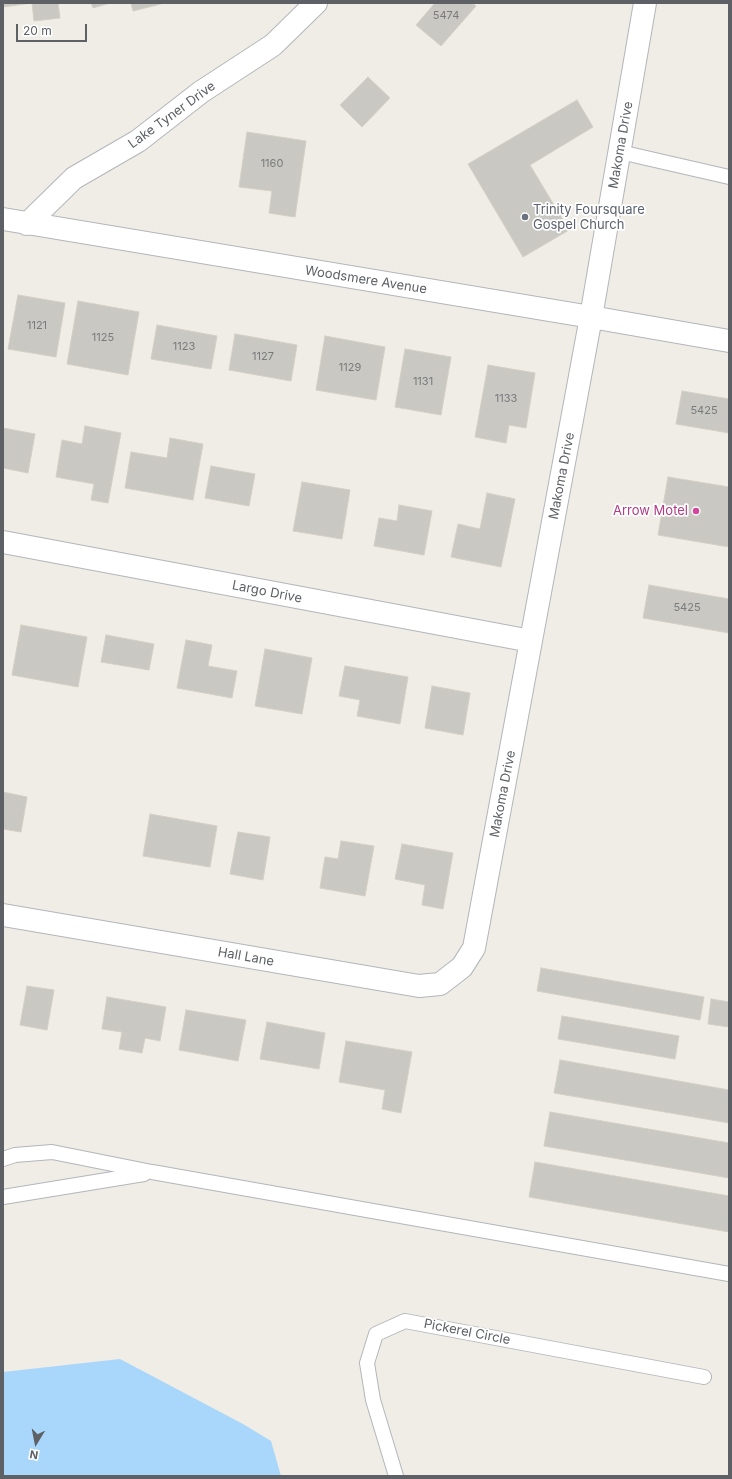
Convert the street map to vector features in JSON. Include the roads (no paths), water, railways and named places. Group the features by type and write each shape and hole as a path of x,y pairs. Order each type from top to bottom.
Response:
{"street":[{"name":"Lake Tyner Drive","path":"27,224 74,178 138,141 201,92 273,45 316,3"},
{"name":"Makoma Drive","path":"474,948 591,317 645,3"},
{"name":"Woodsmere Avenue","path":"3,219 729,341"},
{"name":"Largo Drive","path":"3,542 531,641"},
{"name":"Hall Lane","path":"3,915 419,986 440,984 462,966 474,948"}],"lane":[{"path":"620,152 729,177"},
{"path":"3,1159 15,1155 52,1152 152,1172 729,1274"},
{"path":"3,1197 152,1172"},
{"name":"Pickerel Circle","path":"396,1476 373,1400 368,1363 376,1334 405,1321 704,1376"}],"water":[{"path":"120,1359 243,1424 271,1441 281,1476 3,1476 3,1372"}],"place":[{"name":"Trinity Foursquare Gospel Church","path":"525,217"},
{"name":"Arrow Motel","path":"696,511"}]}
